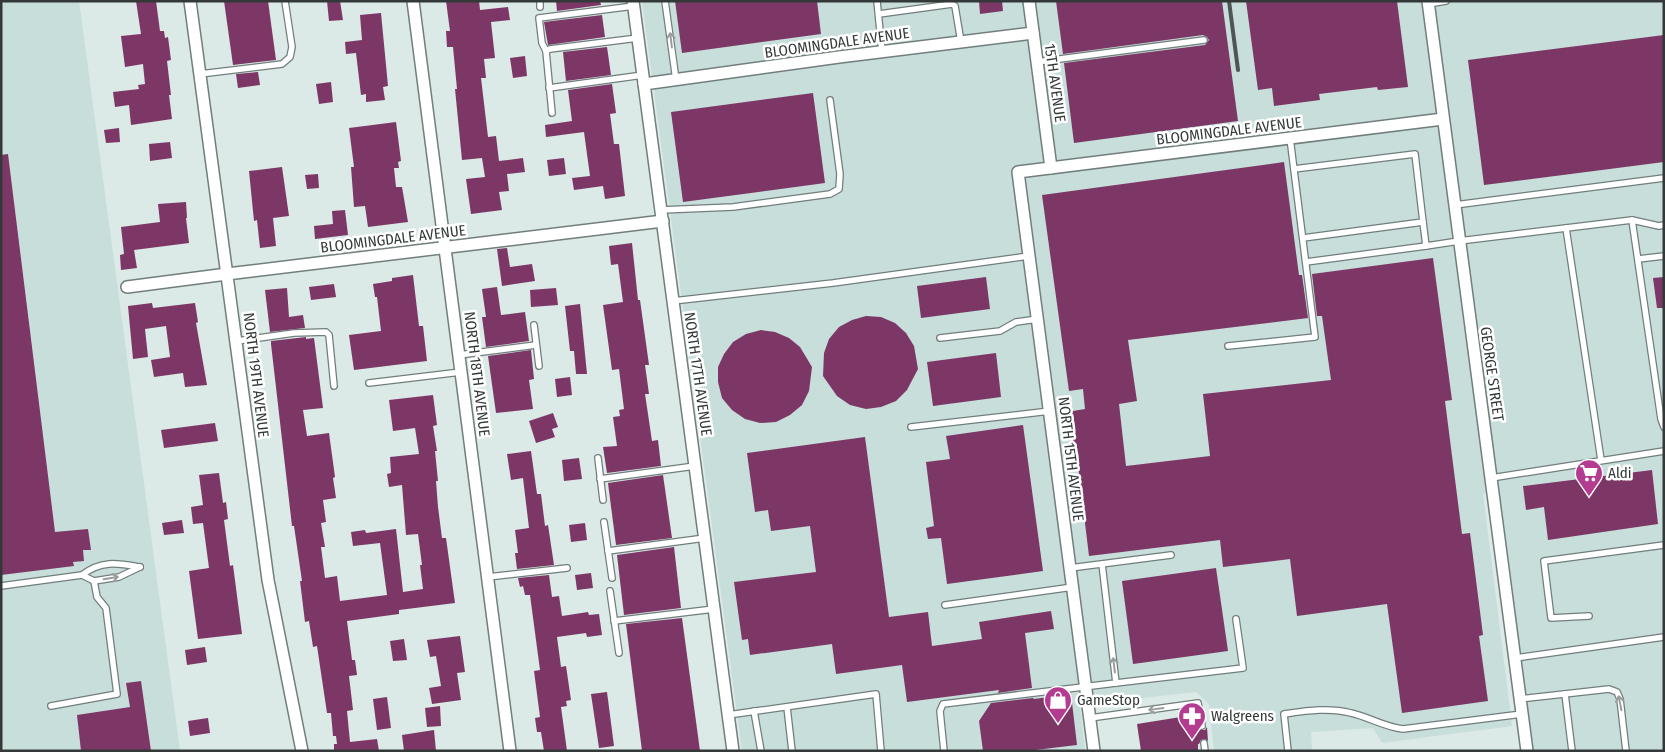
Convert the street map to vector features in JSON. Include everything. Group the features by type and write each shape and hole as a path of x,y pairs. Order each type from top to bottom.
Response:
{"street":[{"name":"NORTH 19TH AVENUE","path":"190,1 268,580 302,751"},
{"name":"NORTH 18TH AVENUE","path":"412,1 510,751"},
{"name":"15TH AVENUE","path":"1029,1 1051,168"},
{"name":"GEORGE STREET","path":"1428,2 1527,751"},
{"name":"NORTH 17TH AVENUE","path":"633,4 733,751"},
{"name":"BLOOMINGDALE AVENUE","path":"644,80 676,80 1033,33"},
{"name":"BLOOMINGDALE AVENUE","path":"1018,172 1443,119"},
{"name":"NORTH 15TH AVENUE","path":"1018,172 1094,751"},
{"name":"BLOOMINGDALE AVENUE","path":"126,287 445,248 662,216"}],"lane":[{"path":"200,74 282,64 290,58 292,47 285,1"},
{"path":"665,1 676,80"},
{"path":"877,1 882,52"},
{"path":"1428,2 1446,1"},
{"path":"552,114 546,51 542,43 539,18 633,4"},
{"path":"879,14 952,4 955,6 961,42"},
{"path":"546,51 638,38"},
{"path":"1037,62 1204,40"},
{"path":"549,88 644,80"},
{"path":"662,216 830,194 839,189 840,174 830,100"},
{"path":"1228,346 1315,337 1290,138"},
{"path":"1294,170 1414,154 1426,246"},
{"path":"1455,205 1664,178"},
{"path":"1306,262 1632,220 1659,226 1664,225"},
{"path":"1632,220 1661,419 1664,427"},
{"path":"1303,238 1423,222"},
{"path":"1566,228 1600,460"},
{"path":"673,301 850,281 1029,256"},
{"path":"1638,260 1664,256"},
{"path":"940,338 1000,331 1016,322 1038,319"},
{"path":"534,325 539,366"},
{"path":"237,341 294,333 326,332 329,335 334,386"},
{"path":"459,355 536,345"},
{"path":"368,384 461,372"},
{"path":"910,427 1050,411"},
{"path":"1491,478 1664,451"},
{"path":"598,458 603,500"},
{"path":"600,479 695,466"},
{"path":"604,522 612,578"},
{"path":"608,551 705,538"},
{"path":"1589,616 1551,618 1544,561 1664,545"},
{"path":"1070,568 1171,555"},
{"path":"1,586 82,575 92,567 118,563 140,567 119,578 94,581 82,575"},
{"path":"1102,564 1116,683"},
{"path":"488,577 567,568"},
{"path":"50,706 117,694 106,608 97,597 94,581"},
{"path":"945,605 1073,587"},
{"path":"610,591 619,652"},
{"path":"614,621 714,609"},
{"path":"944,751 940,712 943,704 1243,668 1236,619"},
{"path":"1515,658 1664,637"},
{"path":"1520,699 1609,689 1617,692 1620,698 1626,751"},
{"path":"728,715 876,694 881,751"},
{"path":"1565,694 1572,751"},
{"path":"1090,718 1198,703 1202,726"},
{"path":"787,707 792,751"},
{"path":"754,711 761,751"},
{"path":"1288,751 1284,714 1312,711 1349,712 1392,728 1403,729 1522,714"},
{"path":"1204,743 1205,751"}],"shaded area":[{"path":"1,1 79,1 180,751 1,751"},
{"path":"642,1 1664,1 1664,751 1531,751 1493,491 1483,494 1512,726 1382,743 1373,728 1311,732 1312,751 1214,751 1209,704 1196,692 1080,705 1085,751 742,751"}],"building":[{"path":"136,1 156,1 160,31 164,31 165,38 168,37 171,60 167,61 172,119 131,125 129,105 115,107 113,92 139,89 138,85 145,84 143,64 125,67 121,36 141,34"},
{"path":"224,1 268,1 276,60 233,65"},
{"path":"327,1 340,1 343,20 329,21"},
{"path":"446,1 479,1 480,10 508,7 510,20 491,22 495,58 484,59 486,78 481,78 488,137 496,136 499,161 523,158 525,172 507,174 509,191 499,192 502,210 471,214 466,179 485,177 482,158 462,160 453,47 447,47 446,31 450,31"},
{"path":"556,1 600,1 601,5 557,11"},
{"path":"675,1 817,1 821,34 682,53"},
{"path":"979,1 1002,1 1003,11 980,14"},
{"path":"1056,1 1222,1 1238,121 1074,143 1064,63 1205,45 1209,40 1203,35 1063,54"},
{"path":"1246,1 1397,1 1408,87 1378,90 1377,87 1319,94 1320,100 1274,106 1272,88 1258,90"},
{"path":"381,13 388,86 383,87 385,100 366,102 366,94 361,95 356,53 346,54 345,42 362,40 360,15"},
{"path":"602,15 605,37 548,45 544,22"},
{"path":"1664,35 1664,162 1484,185 1468,60"},
{"path":"607,47 611,75 566,81 563,52"},
{"path":"525,56 527,76 513,78 510,58"},
{"path":"258,72 260,85 238,88 236,74"},
{"path":"331,82 333,102 319,104 316,84"},
{"path":"612,84 616,113 610,114 614,144 619,144 625,196 605,199 603,186 574,190 572,178 590,176 584,132 546,137 545,125 572,121 568,90"},
{"path":"813,93 825,183 683,202 671,112"},
{"path":"396,122 401,161 398,162 399,168 394,168 396,187 402,187 408,222 368,227 365,206 354,207 351,167 354,167 349,128"},
{"path":"119,128 120,142 106,143 104,130"},
{"path":"170,142 172,158 150,161 149,144"},
{"path":"8,154 55,532 88,529 91,550 83,550 84,561 73,562 74,566 1,575 1,155"},
{"path":"564,158 566,174 549,176 547,160"},
{"path":"1284,162 1299,275 1302,275 1308,318 1128,340 1137,401 1119,404 1126,466 1210,456 1203,394 1331,380 1322,316 1317,316 1312,274 1433,258 1452,400 1445,401 1462,534 1470,533 1483,635 1479,636 1488,701 1402,713 1387,604 1297,616 1290,559 1223,567 1220,540 1089,556 1077,457 1074,457 1067,412 1085,409 1083,389 1069,391 1042,195"},
{"path":"282,167 289,216 273,218 276,246 260,248 257,220 254,221 249,171"},
{"path":"318,174 319,188 307,189 305,175"},
{"path":"186,202 189,243 134,250 137,268 121,270 120,255 124,254 121,227 160,222 158,204"},
{"path":"345,210 348,235 315,239 314,226 333,224 332,211"},
{"path":"632,243 638,300 640,300 649,365 645,365 649,394 645,394 652,441 658,440 661,466 607,473 603,447 617,446 613,417 620,416 619,410 624,409 619,369 612,370 603,305 623,302 618,264 611,265 609,246"},
{"path":"507,248 510,267 532,264 535,281 502,286 497,249"},
{"path":"413,275 419,326 423,326 427,361 354,370 349,335 381,331 377,297 375,297 373,284 392,281 392,278"},
{"path":"986,277 990,309 921,318 917,286"},
{"path":"1664,277 1664,308 1657,308 1653,278"},
{"path":"334,284 336,297 311,300 309,287"},
{"path":"497,287 501,315 525,312 529,341 486,347 482,317 486,317 482,289"},
{"path":"287,288 289,317 303,315 305,328 270,332 265,290"},
{"path":"556,288 558,305 531,307 530,290"},
{"path":"152,303 153,308 195,303 198,322 196,323 207,385 185,387 183,373 154,377 151,360 170,357 166,326 145,329 148,357 133,359 128,306"},
{"path":"580,304 587,374 576,374 574,351 570,351 565,306"},
{"path":"866,316 881,317 895,323 906,333 914,346 918,369 907,390 896,401 881,407 866,409 850,405 837,396 823,376 824,353 829,339 839,327 852,320"},
{"path":"761,330 775,332 789,338 800,347 812,367 809,391 802,405 790,415 776,422 760,423 745,419 732,410 722,398 718,382 718,367 724,354 733,342 746,334"},
{"path":"306,337 306,339 314,338 323,408 303,410 307,436 329,433 336,498 323,500 326,522 321,523 325,547 321,547 325,578 337,576 340,601 387,595 380,543 353,546 351,532 365,530 366,533 396,529 403,592 423,589 418,534 406,535 402,485 389,487 387,474 391,473 390,457 419,454 415,428 393,431 389,400 433,395 437,425 433,426 437,451 435,451 438,507 442,538 446,538 455,603 399,610 399,614 347,621 352,660 355,660 357,675 349,676 353,710 347,711 350,742 377,739 379,751 334,751 334,744 337,744 336,736 333,736 331,713 327,713 317,646 313,647 309,621 305,622 300,581 302,581 294,526 292,526 271,341"},
{"path":"531,350 534,379 529,380 533,409 496,413 488,356"},
{"path":"996,353 1001,397 933,406 927,362"},
{"path":"570,377 572,395 557,397 555,379"},
{"path":"553,413 558,427 552,429 555,437 536,443 529,421"},
{"path":"215,423 218,441 164,448 161,430"},
{"path":"1023,425 1043,571 947,584 941,538 928,539 926,528 934,526 926,462 950,459 946,436"},
{"path":"865,437 889,617 928,612 932,646 982,639 979,622 1051,611 1054,629 1025,633 1032,688 998,693 999,690 907,702 902,665 836,674 832,644 750,655 748,639 742,640 734,582 816,572 810,526 771,531 768,510 755,512 747,453"},
{"path":"531,451 537,494 541,494 545,526 548,525 554,565 517,569 515,553 518,553 515,530 529,528 523,478 511,480 507,454"},
{"path":"579,458 582,479 564,481 562,460"},
{"name":"Aldi","path":"1652,470 1658,524 1548,540 1544,507 1526,510 1523,486"},
{"path":"219,473 223,503 226,502 228,519 224,520 230,566 233,565 242,634 198,639 189,571 209,568 203,523 193,524 191,507 203,505 199,475"},
{"path":"663,475 672,538 616,545 608,483"},
{"path":"182,520 184,533 164,535 162,523"},
{"path":"585,523 587,540 571,542 569,525"},
{"path":"674,547 681,608 624,615 617,555"},
{"path":"1216,568 1228,651 1133,664 1122,581"},
{"path":"591,573 593,588 577,590 575,575"},
{"path":"549,575 552,597 559,596 562,616 588,612 589,615 599,614 602,635 587,637 586,633 557,637 561,667 566,666 571,700 566,701 567,706 561,707 567,751 544,751 541,732 537,732 535,718 540,717 534,671 540,670 530,595 525,595 523,586 520,587 518,578"},
{"path":"682,618 700,751 642,751 626,624"},
{"path":"460,636 465,672 457,673 461,700 432,704 429,688 441,686 436,656 430,657 427,640"},
{"path":"404,639 407,660 393,661 390,641"},
{"path":"205,647 207,662 187,665 185,650"},
{"path":"141,681 151,751 81,751 77,715 130,707 126,683"},
{"path":"607,692 614,746 599,748 591,694"},
{"path":"1071,694 1077,745 1027,751 983,751 979,721 991,703"},
{"path":"387,697 391,728 377,730 373,699"},
{"path":"440,706 441,726 427,727 425,708"},
{"name":"Walgreens","path":"1187,716 1197,723 1200,730 1205,730 1207,727 1208,741 1205,739 1201,740 1198,744 1198,751 1141,751 1137,724"},
{"path":"208,718 210,733 190,736 188,721"},
{"path":"434,730 436,751 404,751 402,735"}],"railway":[{"path":"1229,1 1238,70"}],"place":[{"name":"Aldi","path":"1589,497"},
{"name":"GameStop","path":"1058,724"},
{"name":"Walgreens","path":"1192,740"}]}
